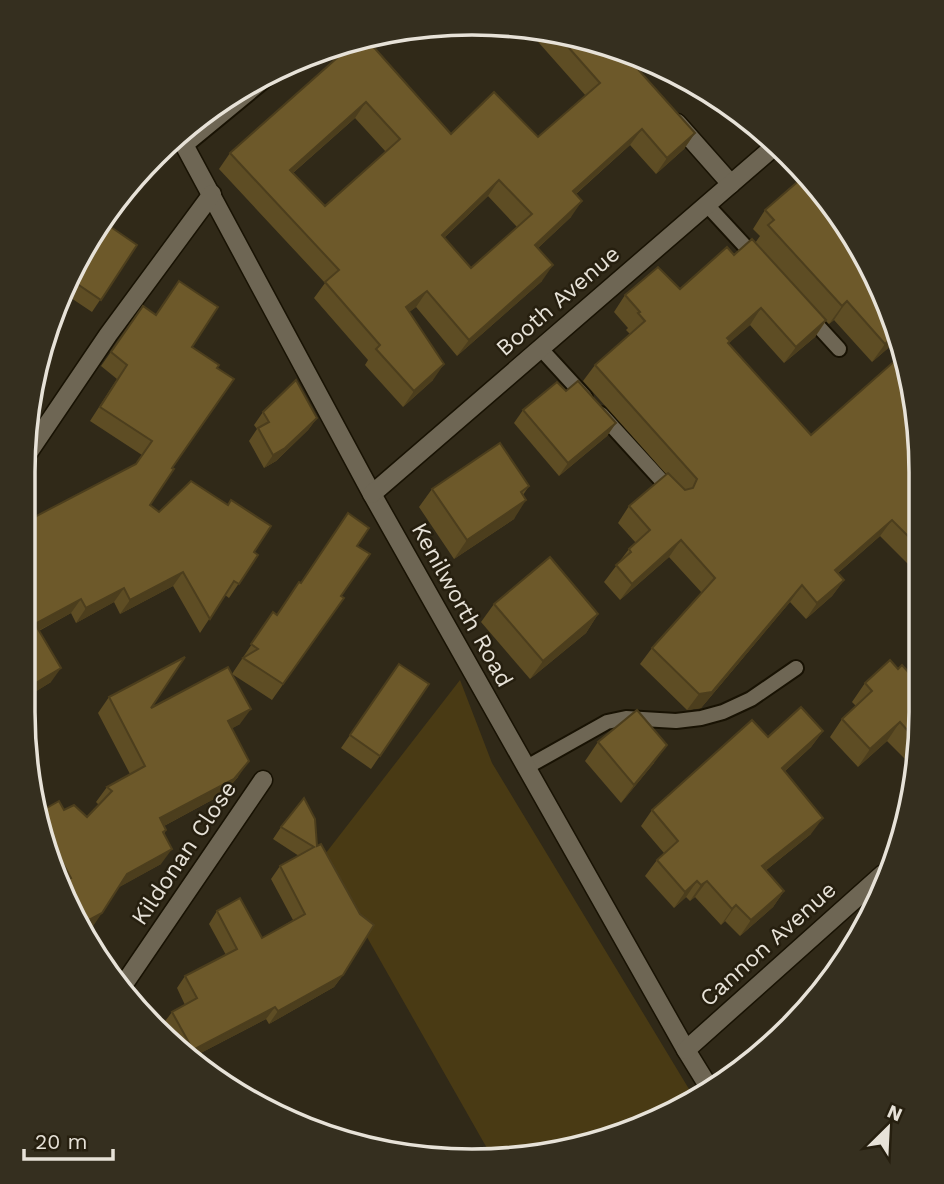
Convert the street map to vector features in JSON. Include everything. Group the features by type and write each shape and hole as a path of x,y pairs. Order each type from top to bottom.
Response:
{"street":[{"path":"669,114 731,184"},
{"name":"Kenilworth Road","path":"183,144 372,494 525,768 705,1081"},
{"name":"Booth Avenue","path":"372,494 769,151"},
{"path":"36,441 108,335 212,194"},
{"name":"Kildonan Close","path":"127,980 263,780"},
{"name":"Cannon Avenue","path":"686,1050 875,881"}],"lane":[{"path":"707,205 766,269"},
{"path":"793,299 839,349"},
{"path":"541,349 676,497"},
{"path":"525,768 607,722 626,718 676,721 723,712 751,699 796,668"}],"shaded area":[{"path":"460,680 492,763 690,1090 639,1116 585,1134 557,1141 487,1148 322,858"}],"building":[{"path":"567,45 636,67 695,133 667,158 642,129 573,191 582,201 535,245 553,265 469,340 427,291 406,307 444,364 414,391 376,349 380,345 325,282 339,270 230,153 339,56 373,46 451,134 494,92 538,137 600,83","holes":["366,102 400,139 325,206 290,170","499,180 532,214 471,268 442,235"]},
{"path":"798,181 801,184 835,229 864,279 889,341 885,344 847,301 842,306 768,225 774,220 765,210"},
{"path":"111,227 137,245 101,300 78,284"},
{"path":"752,239 826,320 796,347 761,308 727,338 730,341 728,343 811,435 895,361 901,387 908,443 909,537 892,520 835,570 844,580 817,603 802,585 712,692 699,694 652,648 715,578 681,540 632,584 616,565 650,530 629,506 668,473 685,490 693,488 697,479 595,365 645,321 625,295 658,267 680,289 727,247 734,255"},
{"path":"179,281 218,307 192,347 234,379 172,468 174,469 150,505 159,512 191,481 228,505 231,500 271,526 254,552 258,555 239,584 234,581 210,619 183,572 130,600 124,588 86,608 81,599 35,624 35,517 136,464 152,441 100,407 127,365 111,352 143,306 156,315"},
{"path":"296,380 317,418 285,448 273,455 258,428 269,422 263,412"},
{"path":"578,381 616,423 568,463 523,410 557,382 566,391"},
{"path":"500,443 529,486 521,492 526,500 467,540 432,489"},
{"path":"348,513 369,528 357,546 370,554 341,596 344,598 283,684 243,658 258,649 251,644 273,612 277,615 299,582 301,583"},
{"path":"550,557 598,614 543,661 494,604"},
{"path":"35,624 61,668 35,683"},
{"path":"185,657 151,708 228,667 251,709 228,721 249,761 234,779 160,818 166,830 163,832 172,849 127,874 102,913 89,920 68,879 71,878 58,852 46,808 59,801 64,810 74,805 87,817 112,791 107,787 145,766 109,697"},
{"path":"890,660 898,669 902,665 909,673 908,731 900,722 870,749 842,719 872,691 865,683"},
{"path":"399,664 429,684 380,756 350,735"},
{"path":"801,707 823,731 782,768 823,818 762,866 784,891 751,920 736,905 732,909 707,881 701,885 697,881 685,892 657,860 678,841 652,810 752,720 768,737"},
{"path":"637,710 667,745 634,785 598,742"},
{"path":"304,798 315,819 317,846 321,844 360,914 374,925 343,975 278,1011 275,1007 194,1049 172,1012 197,998 185,976 237,949 217,911 240,898 262,938 305,914 280,866 314,847 281,827"}]}
